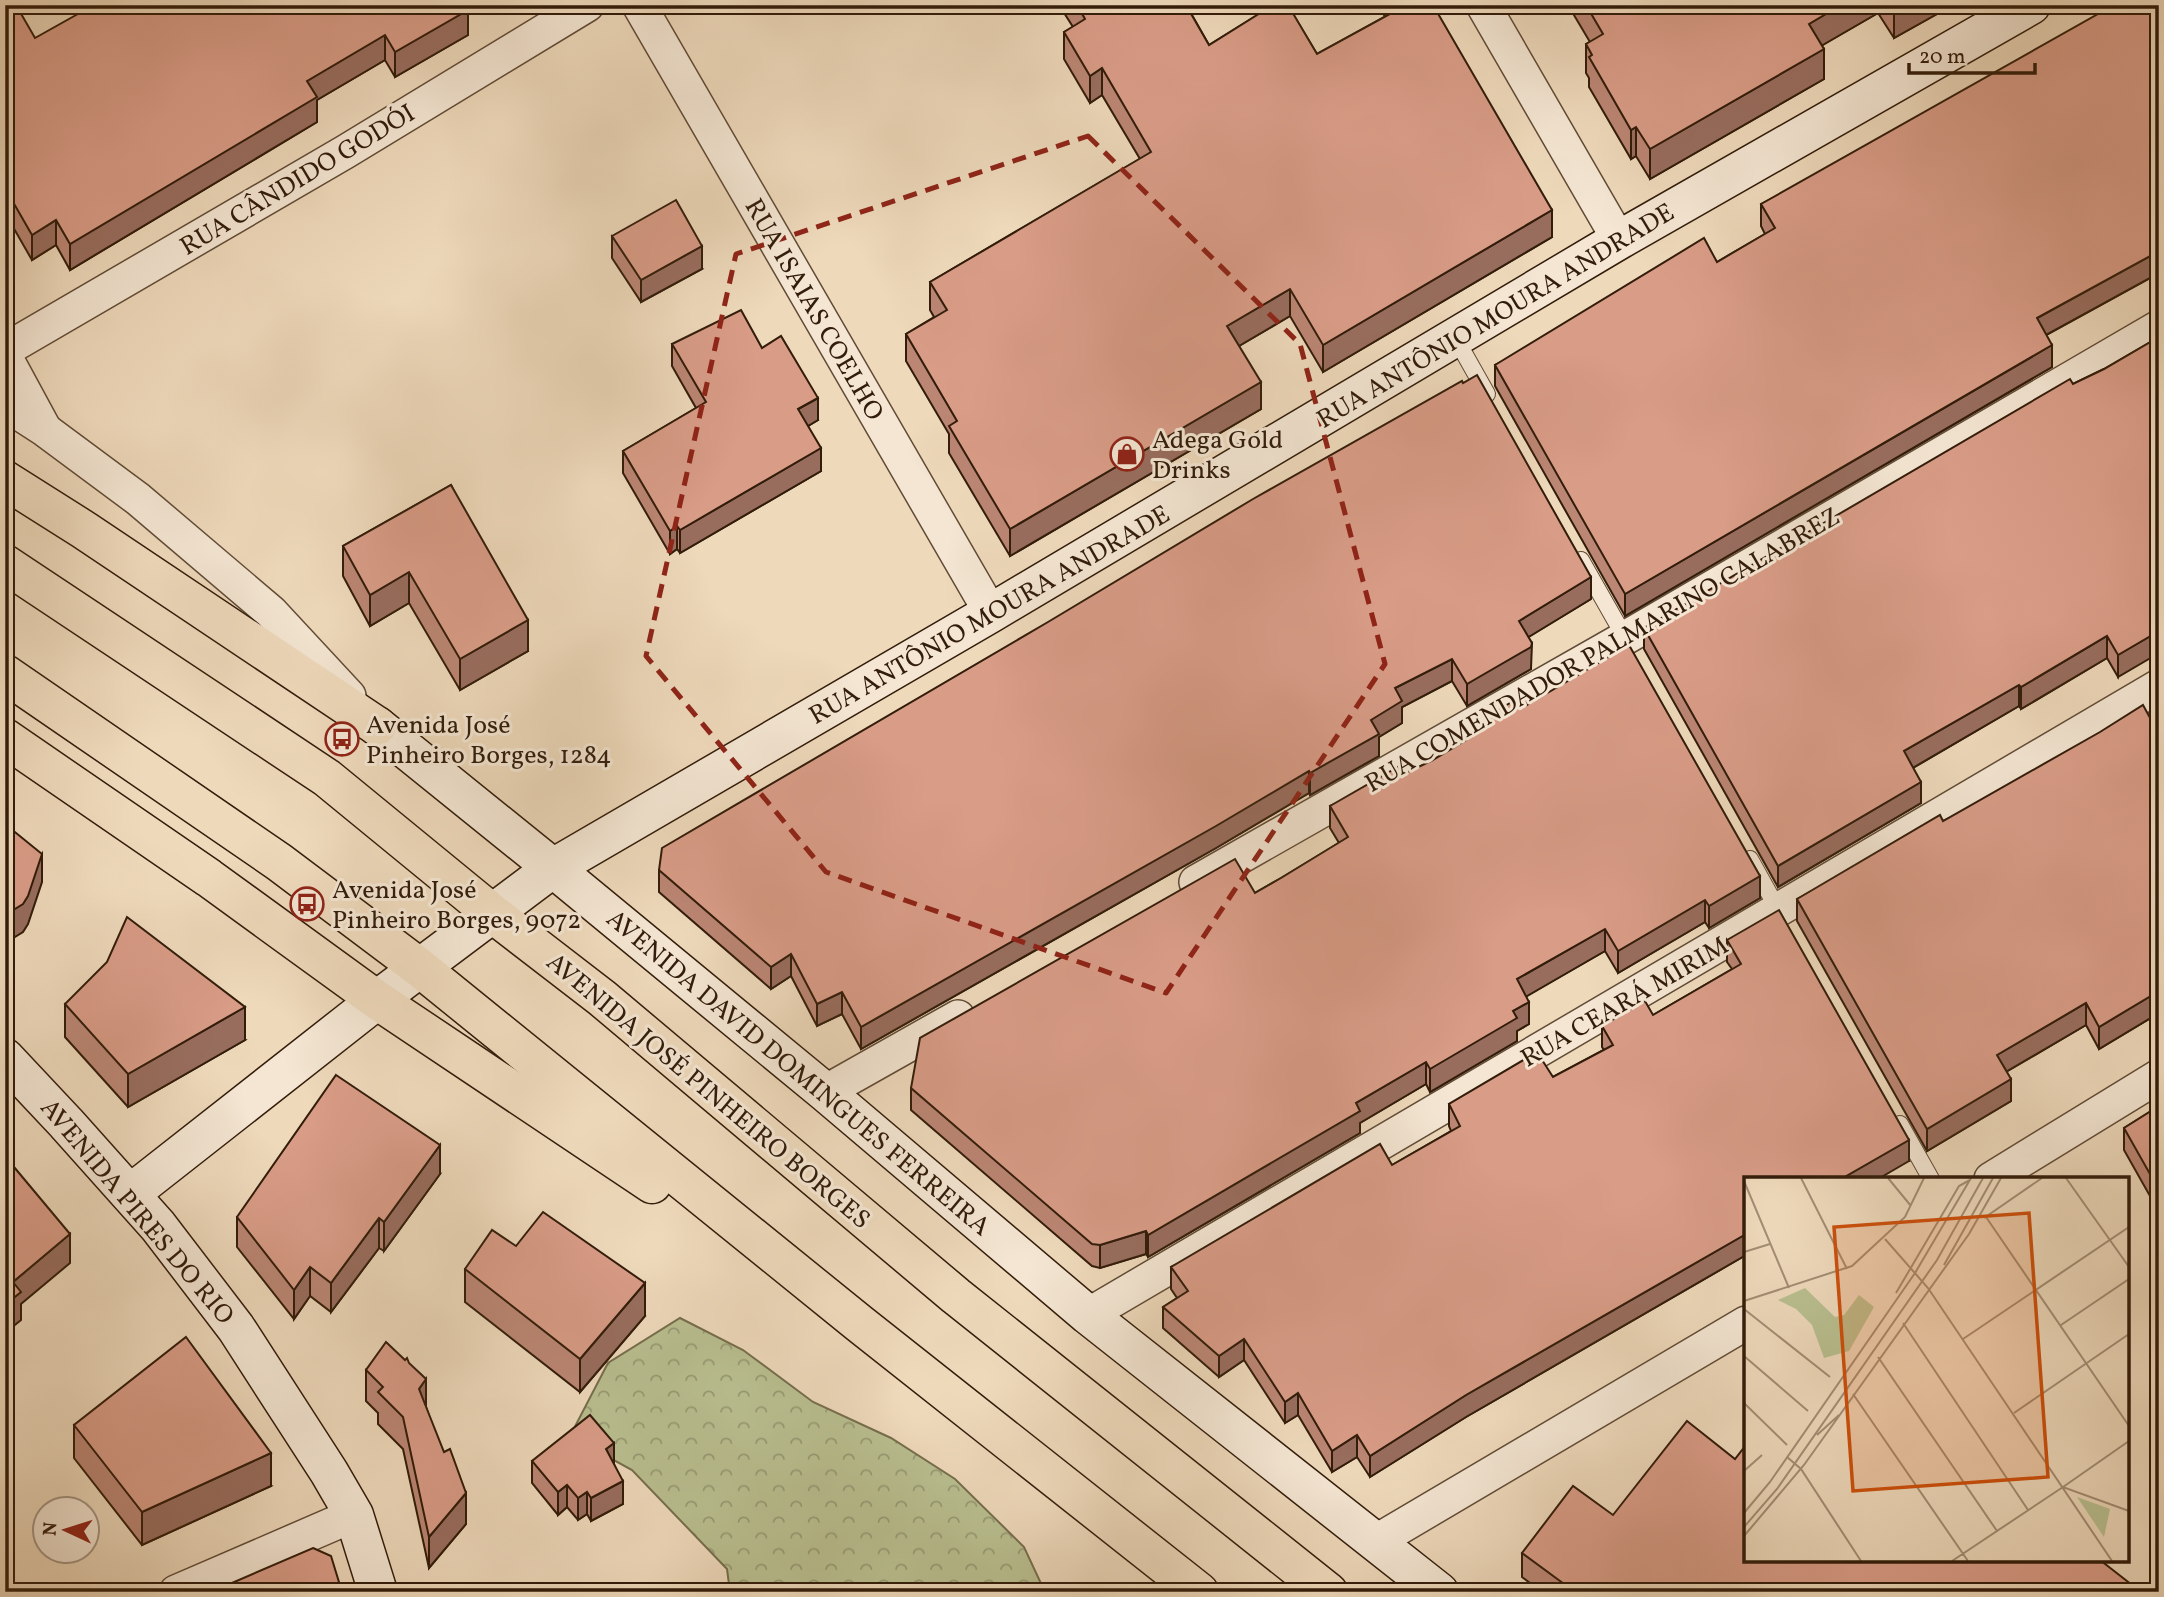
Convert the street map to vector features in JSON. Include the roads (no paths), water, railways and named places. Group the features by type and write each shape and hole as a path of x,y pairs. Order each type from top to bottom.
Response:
{"main road":[{"path":"5,480 377,726"},
{"name":"AVENIDA JOSÉ PINHEIRO BORGES","path":"5,564 327,778 602,998 956,1296 1328,1592"},
{"path":"5,674 279,862 420,968 860,1324 1199,1592"},
{"path":"5,738 209,878 377,1000 860,1324"}],"street":[{"name":"RUA CÂNDIDO GODÓI","path":"5,350 345,152 587,5"},
{"name":"RUA ISAIAS COELHO","path":"639,5 991,613"},
{"path":"1483,5 1619,240"},
{"name":"RUA ANTÔNIO MOURA ANDRADE","path":"130,1194 377,1000 553,868 991,613 1619,240 2031,5"},
{"name":"RUA COMENDADOR PALMARINO CALABREZ","path":"1164,900 1628,644 2159,327"},
{"name":"AVENIDA DAVID DOMINGUES FERREIRA","path":"5,356 45,430"},
{"name":"AVENIDA DAVID DOMINGUES FERREIRA","path":"5,404 138,499 271,612 377,726 825,1092 1088,1315 1439,1592"},
{"name":"RUA CEARÁ MIRIM","path":"1088,1315 1782,917 2159,686"},
{"path":"825,1092 983,1003"},
{"name":"AVENIDA PIRES DO RIO","path":"5,1058 158,1226 236,1328 354,1515 378,1592"},
{"path":"1994,1177 2159,1076"},
{"path":"1375,1542 1744,1324"},
{"path":"176,1592 354,1515"}],"lane":[{"path":"1456,339 1496,410"},
{"path":"1576,552 1628,644"},
{"path":"1741,844 1782,917"},
{"path":"1891,1109 1930,1177"}],"place":[{"name":"Adega Gold Drinks","path":"1127,454"},
{"name":"Avenida José Pinheiro Borges, 1284","path":"342,739"},
{"name":"Avenida José Pinheiro Borges, 9072","path":"307,904"}]}
